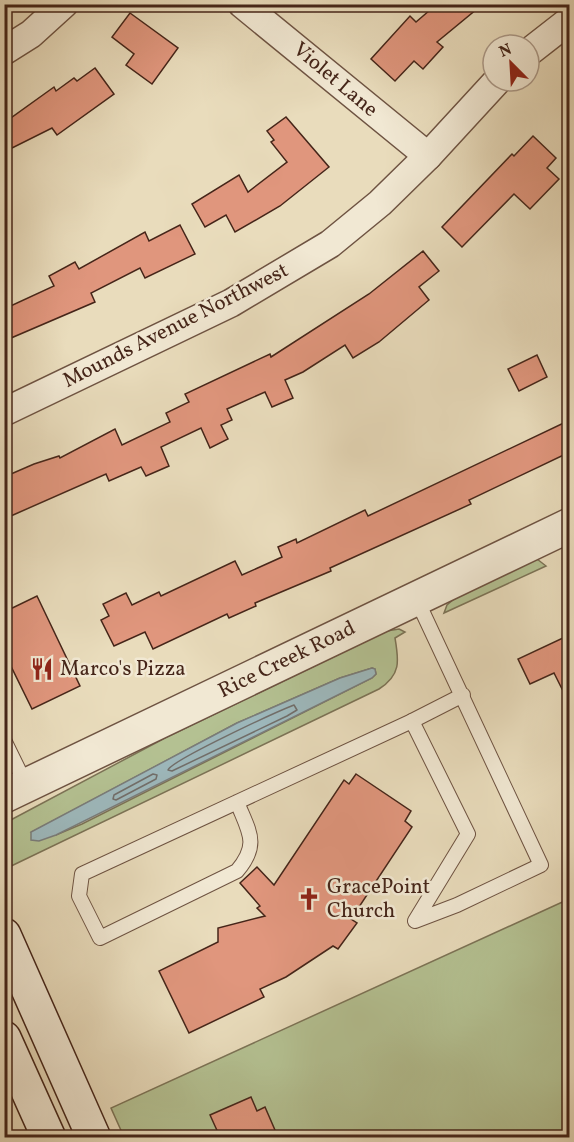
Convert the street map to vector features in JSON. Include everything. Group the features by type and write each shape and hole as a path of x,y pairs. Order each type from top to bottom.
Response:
{"street":[{"path":"4,51 31,34 64,4"},
{"name":"Violet Lane","path":"242,4 428,156"},
{"path":"541,43 570,20"},
{"name":"Mounds Avenue Northwest","path":"4,412 231,303 330,244 380,203 428,156 486,93"},
{"name":"Rice Creek Road","path":"15,791 570,525"},
{"path":"4,935 94,1137"},
{"path":"4,1038 49,1137"}],"lane":[{"path":"412,721 468,834 415,921 457,905 541,865 416,598"},
{"path":"237,802 252,841 248,858 237,871 100,938 79,896 82,874 237,802 412,721 463,695"},
{"path":"4,740 15,791"}],"green space":[{"path":"537,559 546,566 444,613 447,605 454,599"},
{"path":"399,629 405,632 395,638 397,667 395,673 379,689 5,869 5,823 165,738 387,631","holes":["375,669 376,674 372,678 82,824 56,835 32,832 237,723 340,678"]},
{"path":"569,899 569,1137 124,1137 111,1108"}],"water":[{"path":"375,669 376,674 372,678 56,835 39,841 31,840 31,832 237,723 340,678"}],"building":[{"path":"437,4 483,4 437,42 443,47 423,69 414,61 395,81 371,59 410,16 416,22"},
{"path":"130,13 178,48 152,84 126,65 134,54 112,37"},
{"path":"95,68 114,94 57,135 52,128 4,152 4,123 54,87 56,91 74,78 77,81"},
{"path":"286,117 329,167 280,206 235,232 226,215 205,227 192,204 239,175 248,192 287,162 271,142 274,140 267,131"},
{"path":"533,136 556,158 547,168 559,179 530,209 514,194 462,247 442,227 512,154 514,156"},
{"path":"180,225 195,254 145,278 140,268 91,293 95,302 4,341 4,309 54,286 49,276 75,262 79,269 145,232 149,241"},
{"path":"423,251 439,271 419,287 429,300 379,342 353,358 345,345 303,372 285,380 293,398 272,407 265,392 227,409 232,420 221,425 228,439 210,448 201,428 161,447 169,466 146,476 141,467 109,481 106,474 4,519 4,477 34,464 59,456 60,458 115,429 122,445 170,422 166,413 189,402 185,394 270,354 271,357 369,294"},
{"path":"537,355 547,377 519,391 508,369"},
{"path":"570,420 570,452 469,500 471,504 330,568 331,571 255,603 256,606 229,618 227,614 153,649 145,632 114,646 101,620 109,616 103,604 126,593 132,605 159,592 161,596 235,561 242,575 282,557 278,547 296,539 297,543 365,510 368,516"},
{"name":"Marco's Pizza","path":"37,596 80,686 32,709 4,652 4,612"},
{"path":"565,637 570,647 570,705 554,673 530,684 518,659"},
{"name":"GracePoint Church","path":"356,774 411,811 405,821 412,827 351,919 357,923 338,949 333,946 286,977 260,989 264,997 189,1033 159,971 218,942 218,928 265,916 257,908 260,906 240,883 257,867 274,885 344,780 349,784"},
{"path":"251,1097 257,1111 265,1107 278,1137 220,1137 210,1115"}],"place":[{"name":"Marco's Pizza","path":"42,669"},
{"name":"GracePoint Church","path":"309,899"}]}
